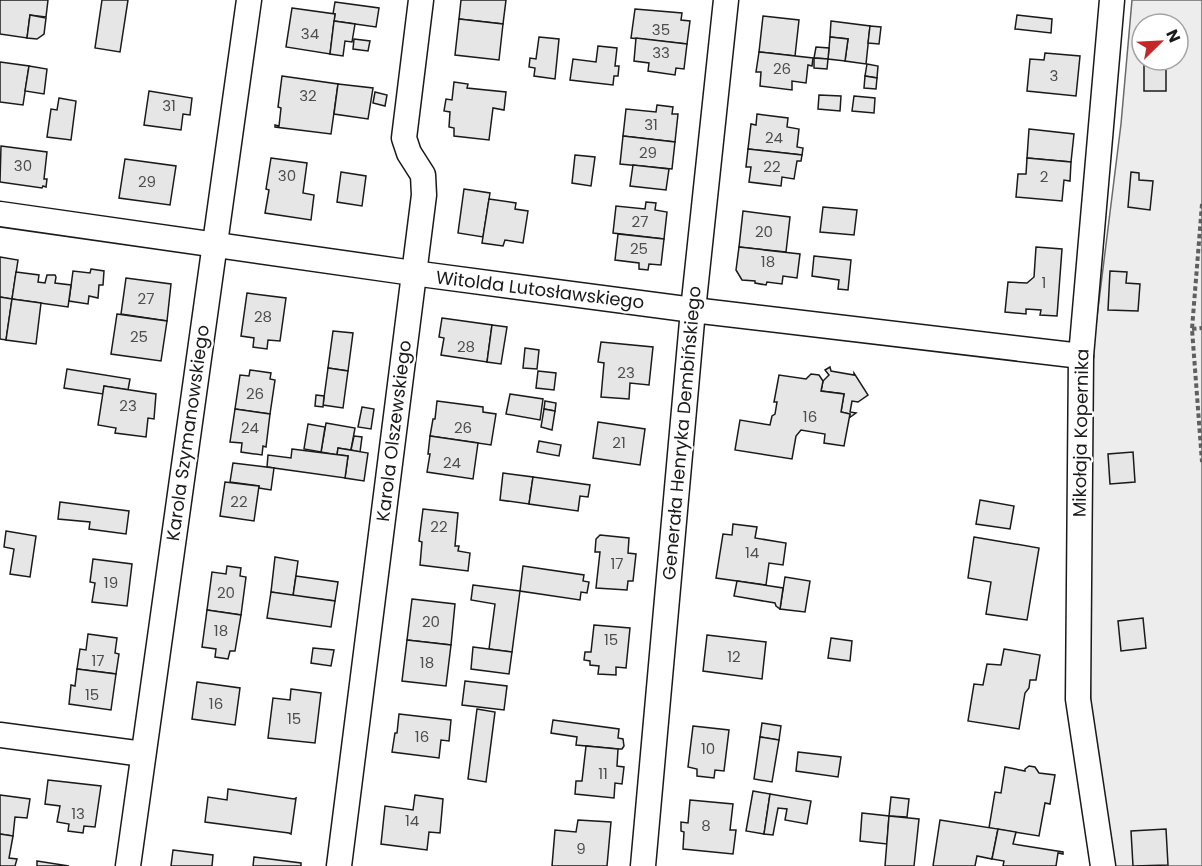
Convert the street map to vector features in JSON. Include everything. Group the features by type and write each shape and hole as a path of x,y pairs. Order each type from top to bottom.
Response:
{"street":[{"name":"Karola Szymanowskiego","path":"128,866 249,0"},
{"name":"Karola Olszewskiego","path":"339,866 424,195 423,176 409,153 404,138 421,0"},
{"name":"Generała Henryka Dembińskiego","path":"644,866 693,310 726,0"},
{"name":"Mikołaja Kopernika","path":"1103,866 1078,699 1081,356 1112,0"},
{"name":"Witolda Lutosławskiego","path":"0,214 693,310 1081,356"},
{"path":"0,735 143,754"}],"path":[{"path":"1202,204 1192,329 1202,462"},
{"path":"1192,329 1202,328"}],"shaded area":[{"path":"1132,0 1202,0 1202,866 1110,866 1091,716 1088,565 1093,349 1121,124 1130,23 1130,72 1190,72 1190,12 1131,12"}],"building":[{"path":"0,0 48,0 46,17 30,15 27,38 0,34"},
{"path":"102,0 128,0 120,52 95,48"},
{"path":"461,0 506,0 503,24 459,19"},
{"path":"335,2 379,8 376,27 334,21"},
{"path":"292,8 335,14 330,54 286,47"},
{"path":"635,9 682,13 681,20 690,21 687,44 631,38"},
{"path":"30,15 46,18 44,34 37,39 27,38"},
{"path":"1017,15 1052,19 1051,33 1015,29"},
{"path":"763,16 799,20 795,56 759,52"},
{"path":"459,19 503,24 499,60 455,55"},
{"path":"334,21 355,24 352,42 345,41 343,56 330,54"},
{"path":"831,21 870,26 866,64 845,61 848,39 830,37"},
{"path":"870,26 881,27 879,44 868,43"},
{"path":"539,37 559,39 555,79 534,76 535,68 529,67 530,58 536,59"},
{"path":"830,37 848,39 845,61 828,59"},
{"path":"636,38 687,44 684,69 676,68 675,75 648,71 649,63 634,61"},
{"path":"354,39 370,41 368,51 353,49"},
{"path":"598,46 617,48 615,66 619,66 618,76 614,76 613,85 570,80 573,59 596,62"},
{"path":"816,47 829,48 828,59 814,58"},
{"path":"759,52 813,58 812,66 808,65 806,83 792,81 792,90 760,86 761,72 756,72"},
{"path":"1045,53 1080,56 1076,96 1027,91 1030,59 1044,60"},
{"path":"814,58 828,59 827,69 814,68"},
{"path":"0,62 29,66 23,105 0,102"},
{"path":"867,64 878,66 877,78 865,76"},
{"path":"29,66 47,69 44,94 25,91"},
{"path":"1144,72 1166,72 1166,91 1144,91"},
{"path":"282,76 338,84 331,134 275,127 275,125 279,126 281,108 278,107"},
{"path":"865,76 877,78 876,89 864,88"},
{"path":"454,82 468,84 467,88 506,92 504,110 493,108 489,140 454,136 454,128 449,127 450,112 444,111 446,99 452,100"},
{"path":"338,84 373,88 368,119 334,114"},
{"path":"149,91 192,98 190,115 183,114 181,130 144,125"},
{"path":"375,92 387,95 385,106 373,103"},
{"path":"819,95 841,96 840,111 818,109"},
{"path":"854,96 875,98 874,113 852,111"},
{"path":"59,98 76,101 71,140 47,137 51,109 57,110"},
{"path":"657,105 673,107 672,114 678,114 675,142 623,136 626,109 656,112"},
{"path":"757,114 788,118 787,127 799,129 797,147 803,148 802,155 748,149 751,124 756,125"},
{"path":"1029,129 1074,134 1071,162 1027,158"},
{"path":"623,136 675,142 672,169 620,164"},
{"path":"1,146 47,152 44,179 47,179 46,187 0,182"},
{"path":"748,149 802,155 801,161 797,161 794,179 782,177 781,186 749,182 751,167 746,167"},
{"path":"575,155 595,157 591,186 572,183"},
{"path":"271,158 307,163 303,193 314,195 311,220 265,213"},
{"path":"1027,158 1071,162 1070,181 1064,180 1062,201 1016,197 1018,174 1026,174"},
{"path":"125,159 176,166 170,205 119,198"},
{"path":"633,165 669,169 666,190 630,186"},
{"path":"341,172 366,176 362,206 337,202"},
{"path":"1131,172 1139,173 1139,180 1153,181 1150,210 1128,207"},
{"path":"464,189 490,193 483,237 458,233"},
{"path":"489,199 516,203 515,209 528,211 523,243 505,240 503,246 482,243"},
{"path":"646,202 656,203 655,210 667,212 664,239 613,233 616,206 645,209"},
{"path":"823,207 857,210 854,235 820,232"},
{"path":"743,211 790,217 786,252 739,247"},
{"path":"618,234 664,239 661,265 649,264 648,270 639,269 639,263 615,260"},
{"path":"739,247 800,254 797,278 783,276 782,284 767,282 766,285 742,280 736,270"},
{"path":"1036,247 1062,249 1057,316 1040,315 1041,310 1026,309 1026,314 1005,312 1008,282 1027,283 1034,277"},
{"path":"814,256 851,260 848,290 838,289 839,280 812,276"},
{"path":"0,257 18,260 12,299 0,297"},
{"path":"91,269 104,271 103,285 99,285 98,298 89,296 88,304 69,301 73,271 90,273"},
{"path":"1110,271 1127,272 1126,283 1140,284 1138,311 1108,310"},
{"path":"16,272 39,275 38,282 45,283 47,275 55,275 55,283 71,285 68,307 12,299"},
{"path":"126,278 171,284 167,321 121,314"},
{"path":"247,293 286,298 280,341 268,340 267,349 253,347 254,338 241,336"},
{"path":"0,297 12,299 6,340 0,339"},
{"path":"12,299 41,303 36,344 6,340"},
{"path":"117,314 167,321 161,361 111,354"},
{"path":"442,318 492,325 487,362 441,355 444,338 439,337"},
{"path":"492,325 507,327 501,364 487,362"},
{"path":"333,331 353,333 348,371 328,368"},
{"path":"601,342 653,347 649,385 630,383 629,399 601,397 604,363 598,362"},
{"path":"525,348 539,350 537,369 523,368"},
{"path":"830,367 831,371 854,375 854,373 868,395 858,402 852,401 850,412 856,413 849,418 850,414 841,412 844,394 821,391 823,381 829,375 825,370"},
{"path":"328,368 348,371 343,408 323,405"},
{"path":"67,369 130,379 128,390 104,386 103,394 64,388"},
{"path":"250,370 271,373 270,379 275,380 270,414 235,409 240,375 249,376"},
{"path":"538,371 556,373 554,390 536,388"},
{"path":"811,374 819,375 823,381 821,391 844,394 841,412 850,414 844,446 824,443 825,434 801,430 796,436 792,459 735,450 740,420 770,425 772,416 775,414 777,402 774,402 779,375 806,379"},
{"path":"104,386 156,394 154,419 148,418 146,437 115,433 116,428 98,425"},
{"path":"510,394 543,399 540,420 506,414"},
{"path":"316,395 324,396 323,407 315,406"},
{"path":"437,401 483,407 483,412 496,414 491,445 430,436"},
{"path":"545,401 556,403 555,411 544,409"},
{"path":"362,407 374,409 371,429 358,427"},
{"path":"235,409 270,414 266,447 263,446 262,455 241,452 242,443 230,442"},
{"path":"544,409 555,411 552,430 541,427"},
{"path":"598,422 645,429 640,465 593,458"},
{"path":"326,423 355,428 351,450 338,448 337,455 321,452"},
{"path":"308,424 325,427 321,452 304,449"},
{"path":"354,436 362,437 360,452 351,450"},
{"path":"430,436 478,443 473,479 427,472"},
{"path":"539,441 561,445 559,456 537,452"},
{"path":"338,448 368,453 364,481 345,478 348,456 337,455"},
{"path":"292,449 348,456 345,478 267,467 268,455 291,458"},
{"path":"1133,452 1135,482 1110,484 1108,454"},
{"path":"233,463 274,468 271,490 230,482"},
{"path":"503,473 533,477 529,504 500,500"},
{"path":"533,477 590,485 588,497 580,496 578,511 529,504"},
{"path":"225,482 259,486 254,521 220,516"},
{"path":"980,500 1014,506 1010,529 976,524"},
{"path":"60,502 129,511 126,534 89,529 90,522 58,519"},
{"path":"423,509 458,513 455,546 459,546 458,551 470,553 468,571 420,565 422,542 419,541"},
{"path":"733,524 757,527 755,538 786,543 783,565 769,563 766,585 716,578 723,534 732,535"},
{"path":"6,531 36,536 30,577 10,574 14,549 4,547"},
{"path":"600,535 629,538 628,553 636,554 633,581 628,581 627,590 596,588 600,552 595,552 596,539"},
{"path":"974,537 1039,548 1027,620 986,614 991,582 968,578"},
{"path":"275,557 298,561 293,596 271,592"},
{"path":"93,559 132,564 127,606 92,602 95,583 90,582"},
{"path":"227,566 241,568 240,576 246,577 241,615 207,610 212,572 226,574"},
{"path":"523,566 584,575 583,581 589,582 587,593 581,592 580,600 520,591"},
{"path":"296,576 338,582 335,601 293,596"},
{"path":"785,577 810,581 805,612 780,609"},
{"path":"737,581 783,588 780,609 775,603 734,596"},
{"path":"473,585 520,591 512,652 489,649 495,604 471,600"},
{"path":"271,592 335,601 331,627 267,618"},
{"path":"412,599 455,604 451,645 407,640"},
{"path":"207,610 241,615 235,651 230,651 228,659 215,657 216,649 202,647"},
{"path":"1143,618 1146,648 1121,651 1118,621"},
{"path":"594,625 630,628 626,668 616,667 616,675 598,674 599,666 590,665 590,661 584,660 585,652 591,652"},
{"path":"88,634 117,638 115,653 119,654 116,674 77,669 80,649 86,650"},
{"path":"707,635 766,642 762,679 703,671"},
{"path":"831,638 852,641 850,661 828,658"},
{"path":"407,640 451,645 446,686 402,681"},
{"path":"473,647 512,652 509,674 471,669"},
{"path":"313,648 334,650 331,666 311,663"},
{"path":"1004,649 1040,655 1036,680 1030,680 1029,688 1025,693 1019,729 968,721 974,684 983,685 987,664 1001,665"},
{"path":"77,669 116,674 111,710 69,704 71,685 75,686"},
{"path":"465,681 507,686 504,710 462,705"},
{"path":"197,682 240,688 235,725 192,719"},
{"path":"291,689 321,693 315,743 268,738 273,698 290,700"},
{"path":"477,709 495,712 486,782 468,779"},
{"path":"399,714 451,720 449,741 441,740 439,758 392,752"},
{"path":"553,720 619,729 618,738 623,739 624,746 618,749 576,745 577,737 551,733"},
{"path":"762,723 781,726 779,740 760,737"},
{"path":"693,726 729,730 724,771 715,770 714,778 697,776 697,769 688,767"},
{"path":"760,737 779,740 772,782 754,779"},
{"path":"586,746 618,749 617,766 624,767 622,784 615,783 614,798 575,794 576,781 582,781"},
{"path":"798,752 841,757 838,777 796,771"},
{"path":"1029,766 1035,767 1039,773 1055,775 1050,804 1045,803 1039,836 989,828 995,792 1001,793 1005,767 1025,771"},
{"path":"48,780 101,786 95,827 84,826 83,833 68,831 69,824 57,822 60,806 45,804"},
{"path":"228,789 296,798 291,834 205,822 208,797 227,800"},
{"path":"753,791 770,794 764,834 746,831"},
{"path":"770,794 811,801 807,824 785,820 787,809 778,808 773,835 764,834"},
{"path":"0,795 30,799 27,818 15,817 13,836 0,834"},
{"path":"415,795 443,799 440,833 429,832 427,850 381,844 385,806 413,810"},
{"path":"891,797 909,799 907,817 889,816"},
{"path":"690,800 733,804 730,830 736,830 733,854 683,849 684,832 681,831 681,822 688,823"},
{"path":"862,813 889,816 887,844 860,841"},
{"path":"889,816 919,819 914,866 885,866"},
{"path":"578,820 611,822 607,866 552,866 555,830 576,832"},
{"path":"940,820 998,829 992,859 977,856 975,866 933,866"},
{"path":"998,829 1016,832 1013,844 1063,852 1063,854 1058,853 1056,866 1003,866 1004,861 992,859"},
{"path":"1166,829 1168,865 1133,866 1131,831"},
{"path":"0,834 13,836 9,858 17,859 15,866 0,866"},
{"path":"173,850 213,855 212,866 171,866"},
{"path":"254,857 301,863 301,866 253,866"},
{"path":"37,861 69,866 37,866"}]}
